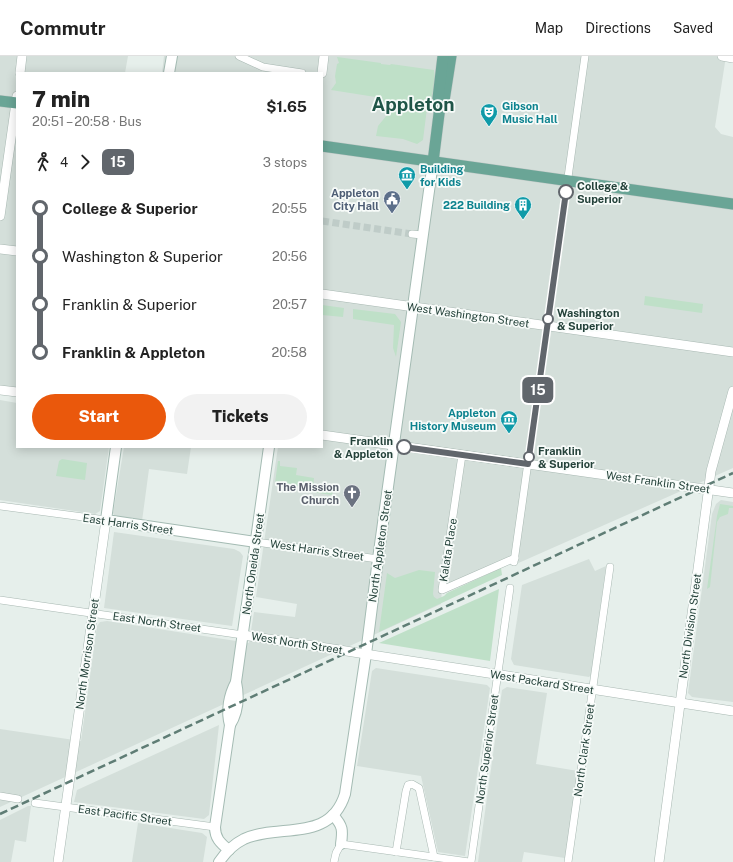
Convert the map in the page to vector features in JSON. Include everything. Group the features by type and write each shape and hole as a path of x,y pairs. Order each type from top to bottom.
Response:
{"main road":[{"path":"169,72 172,56"},
{"path":"432,162 440,106 438,98 443,56"},
{"path":"440,106 445,100 452,56"},
{"path":"0,101 16,101"},
{"path":"323,146 733,204"},
{"name":"North Appleton Street","path":"229,850 239,842 252,836 315,826 325,822 333,815 341,804 345,794 366,654 393,445 413,307 417,234 432,162"},
{"name":"North Morrison Street","path":"106,520 116,448"},
{"name":"North Oneida Street","path":"215,827 230,725 235,717 238,693 236,682 269,448"},
{"name":"East Harris Street","path":"106,520 256,542"},
{"path":"333,815 342,828 341,844"},
{"path":"215,827 217,838 229,850 219,862"}],"street":[{"path":"20,72 22,56"},
{"path":"239,56 263,67 296,72"},
{"path":"322,72 324,56"},
{"path":"528,464 585,56"},
{"path":"722,56 733,58"},
{"path":"0,216 16,108"},
{"path":"0,249 16,252"},
{"name":"West Washington Street","path":"323,294 733,352"},
{"path":"0,390 16,392"},
{"name":"North Division Street","path":"659,862 711,471 733,392"},
{"name":"West Franklin Street","path":"323,435 733,493"},
{"name":"Kalata Place","path":"462,455 442,590 514,560 528,464"},
{"name":"East Harris Street","path":"0,506 106,520"},
{"name":"North Morrison Street","path":"58,862 106,520"},
{"name":"West Harris Street","path":"256,542 378,559"},
{"name":"North Clark Street","path":"568,862 610,567"},
{"name":"North Superior Street","path":"470,862 510,588"},
{"name":"East North Street","path":"0,600 93,612 243,635"},
{"name":"West North Street","path":"243,635 351,651"},
{"name":"West Packard Street","path":"351,651 733,711"},
{"path":"396,852 406,791 408,785 412,784 419,788 434,857"},
{"path":"0,796 18,799"},
{"name":"East Pacific Street","path":"35,803 215,827"},
{"path":"334,862 336,853 341,844 470,862"}],"shaded area":[{"path":"0,56 128,56 125,72 16,72 16,392 0,390"},
{"path":"164,56 726,56 715,127 721,134 733,137 733,468 514,565 514,562 442,589 441,604 0,807 0,729 81,741 97,626 100,622 107,621 249,643 254,612 295,617 297,604 256,597 278,448 323,448 323,72 162,72"},
{"path":"0,400 16,403 16,448 109,448 100,511 95,514 0,500"},
{"path":"124,448 191,448 187,474 149,469 142,521 115,517 113,513"},
{"path":"721,500 733,502 733,702 692,697 688,693 712,514 716,504"},
{"path":"114,532 234,549 240,552 243,556 232,626 104,608"},
{"path":"589,559 595,571 606,566 591,675 589,677 514,665 511,659 522,585"},
{"path":"376,668 487,685 490,688 465,856 438,852 421,776 357,766 372,671"},
{"path":"507,687 547,693 536,764 578,771 565,858 524,852 522,862 478,862 502,690"},
{"path":"219,725 209,815 204,819 74,802 77,790"},
{"path":"28,806 31,806 26,842 15,840 11,862 0,862 0,820"},
{"path":"138,823 202,833 207,837 203,862 132,862"}],"green space":[{"path":"337,57 434,70 435,79 431,103 427,108 423,140 417,144 403,139 376,136 378,126 387,115 380,110 382,98 331,90 336,83 335,76 337,64 339,63"},
{"path":"645,296 703,304 702,313 644,305"},
{"path":"323,305 344,308 343,317 323,315"},
{"path":"353,309 395,314 401,322 396,357 393,348 394,325 353,319"},
{"path":"62,459 87,463 85,480 56,476 59,461"},
{"path":"278,461 280,461 280,466 297,468 296,475 314,478 313,489 333,491 332,495 311,492 311,488 275,483"},
{"path":"720,504 733,506 733,508 729,508 728,514 720,517 717,522 710,587 707,589 717,516"},
{"path":"501,568 502,575 379,632 387,573 395,578 419,570 435,572 433,594 437,599"},
{"path":"499,589 490,661 379,643"}],"tunnel":[{"path":"323,221 412,234"}],"railway":[{"path":"0,814 733,473"}],"bus line":[{"name":"15","path":"404,447 528,464 566,192"}],"place":[{"name":"Gibson Music Hall","path":"489,127"},
{"name":"Building for Kids","path":"407,190"},
{"name":"College & Superior","path":"566,192"},
{"name":"Appleton City Hall","path":"392,214"},
{"name":"222 Building","path":"523,220"},
{"name":"Washington & Superior","path":"548,319"},
{"name":"Appleton History Museum","path":"509,434"},
{"name":"Franklin & Appleton","path":"404,447"},
{"name":"Franklin & Superior","path":"529,457"},
{"name":"The Mission Church","path":"352,508"}],"district":[{"name":"Appleton","path":"413,104"}]}
